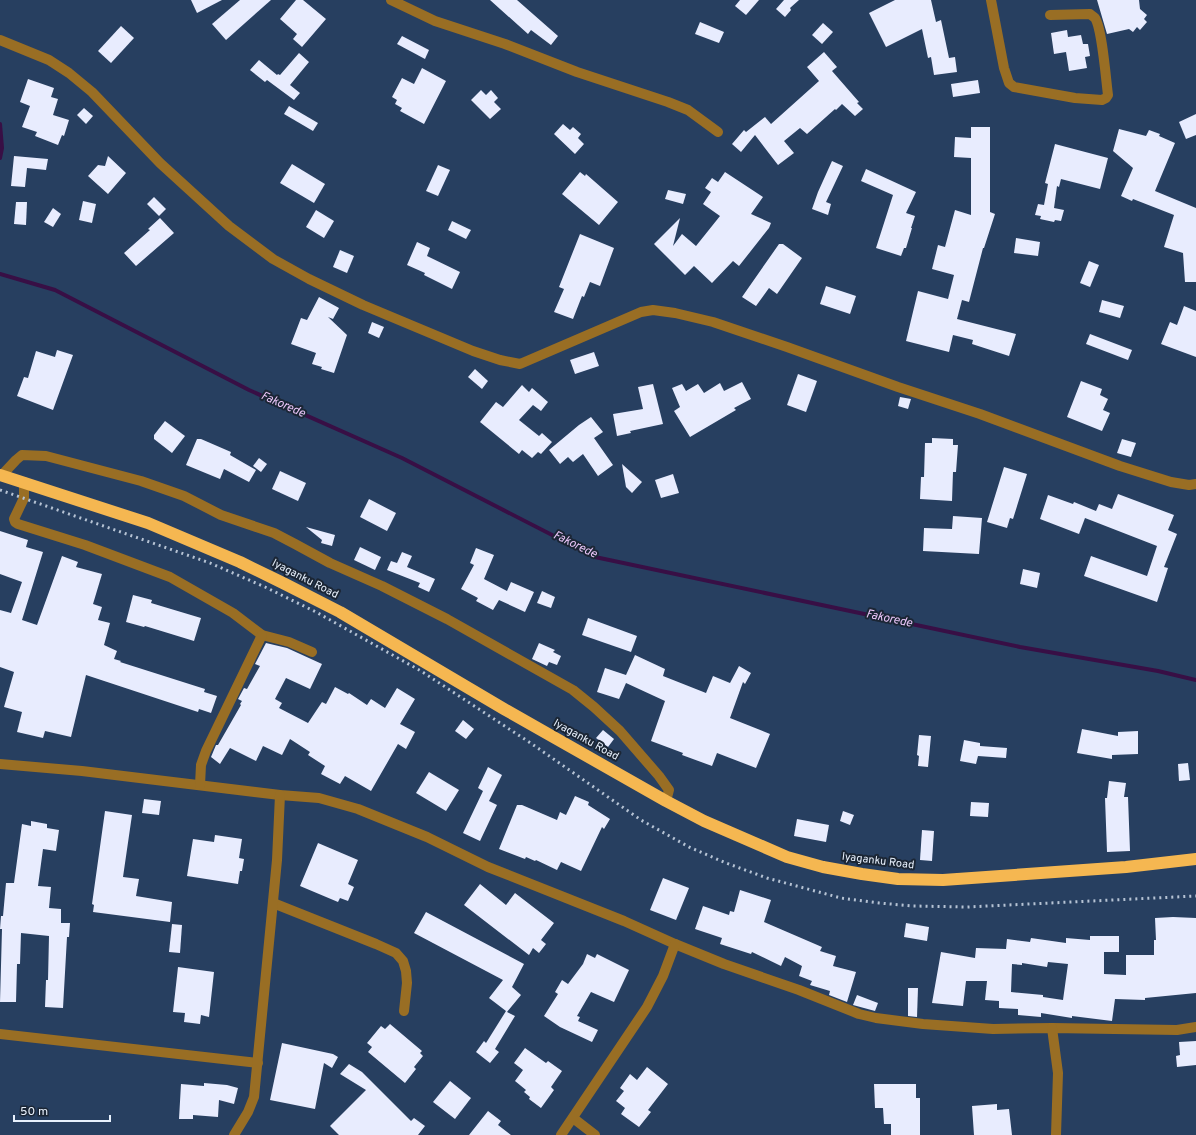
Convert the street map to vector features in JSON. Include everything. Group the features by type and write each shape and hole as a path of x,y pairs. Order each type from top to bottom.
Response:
{"highway":[{"name":"Iyaganku Road","path":"1,475 148,523 240,562 340,612 504,709 704,821 786,857 823,867 898,879 944,880 1126,867 1196,859"}],"street":[{"path":"391,0 435,21 505,44 577,72 688,110 718,132"},
{"path":"991,0 1004,68 1009,83 1014,87 1075,98 1102,100 1106,98 1108,94 1105,67 1098,25 1094,18 1090,14 1050,15"},
{"path":"0,40 49,60 69,73 92,92 160,163 229,226 273,259 363,305 473,351 500,360 520,364 641,312 653,310 675,313 713,322 787,347 898,387 980,414 1120,466 1171,482 1189,485 1196,484"},
{"path":"1,475 22,455 32,455 52,458 142,481 184,496 221,515 274,534 330,563 382,586 447,619 573,690 620,731 659,776 669,790 666,800"},
{"path":"24,482 24,498 14,519 18,524 85,545 170,577 233,612 262,635 289,642 312,652"},
{"path":"200,785 201,765 206,751 262,635"},
{"path":"0,764 82,771 280,795 319,798 358,809 427,837 488,867 624,921 724,964 799,990 843,1008 876,1018 923,1024 993,1029 1052,1028 1177,1030 1196,1027"},
{"path":"234,1135 248,1112 254,1097 277,860 280,795"},
{"path":"273,903 396,953 403,961 406,971 407,983 404,1011"},
{"path":"561,1135 647,1007 663,976 675,944"},
{"path":"1052,1028 1058,1073 1056,1135"},
{"path":"0,1034 258,1063"},
{"path":"573,1118 595,1135"}],"building":[{"path":"191,0 222,0 197,13"},
{"path":"240,0 271,0 226,40 212,24"},
{"path":"296,0 303,0 326,19 302,47 293,39 297,34 280,19"},
{"path":"490,0 517,0 558,36 551,45 531,30 528,34"},
{"path":"740,0 759,0 746,15 735,6"},
{"path":"784,0 799,0 790,8 791,10 785,17 776,9"},
{"path":"895,0 931,0 936,22 941,20 949,58 955,57 957,72 934,75 931,57 928,58 922,29 886,47 869,13"},
{"path":"1097,0 1139,0 1140,9 1147,15 1144,19 1147,22 1140,30 1137,27 1133,32 1129,29 1107,34"},
{"path":"700,22 724,32 719,43 695,34"},
{"path":"823,23 833,32 822,44 812,35"},
{"path":"121,26 134,38 111,63 98,51"},
{"path":"1067,30 1068,37 1081,35 1083,44 1088,44 1090,56 1085,57 1087,68 1069,71 1066,52 1054,54 1051,33"},
{"path":"402,36 429,50 425,59 397,44"},
{"path":"824,52 837,67 832,71 859,102 857,103 863,109 855,116 842,104 807,134 800,128 784,141 794,153 778,165 755,135 741,152 732,144 744,130 746,132 765,117 771,124 819,81 807,67"},
{"path":"299,53 309,62 290,85 300,93 294,100 267,80 265,82 250,70 259,60 277,75 280,75"},
{"path":"422,68 446,81 424,124 400,111 402,108 395,104 397,100 392,97 402,78 414,84"},
{"path":"28,79 54,88 51,97 58,99 53,115 69,120 64,136 62,135 58,145 35,136 37,132 22,127 30,106 20,102"},
{"path":"978,80 980,93 953,97 951,84"},
{"path":"481,90 486,95 491,90 498,98 494,102 501,109 490,119 471,100"},
{"path":"289,106 318,123 313,131 284,114"},
{"path":"84,108 93,116 86,124 77,115"},
{"path":"1196,114 1196,135 1186,139 1179,122"},
{"path":"563,124 570,130 573,127 581,134 578,138 584,144 575,154 554,134"},
{"path":"971,127 990,127 990,212 995,214 983,248 969,302 962,300 957,319 1016,334 1009,356 972,344 973,340 953,335 949,352 906,341 918,291 948,299 954,275 932,269 938,245 945,247 955,210 971,215 971,158 954,157 955,137 971,138"},
{"path":"1119,129 1146,136 1149,130 1160,134 1159,136 1175,143 1155,191 1196,208 1196,282 1185,282 1183,253 1164,247 1174,215 1133,199 1132,201 1121,196 1133,168 1113,151"},
{"path":"1055,144 1108,158 1100,189 1061,179 1059,187 1057,186 1054,208 1064,210 1061,221 1055,220 1054,222 1040,219 1041,216 1035,215 1038,204 1044,205 1048,184 1045,183"},
{"path":"14,156 48,159 46,170 27,168 25,187 11,186"},
{"path":"108,156 126,173 108,194 88,176 98,165 105,166"},
{"path":"832,161 843,166 826,202 831,204 828,215 812,209"},
{"path":"292,164 325,184 314,203 280,183"},
{"path":"438,165 450,170 438,196 426,191"},
{"path":"866,169 916,192 906,213 915,216 906,248 904,248 901,256 876,248 893,195 861,181"},
{"path":"580,172 585,176 586,174 618,202 599,225 562,194"},
{"path":"725,172 763,197 751,214 771,223 769,228 739,266 733,261 712,283 694,266 685,275 654,244 680,218 673,246 682,234 696,246 720,216 703,204 711,192 705,188 712,178 718,182"},
{"path":"668,190 686,194 683,204 665,199"},
{"path":"154,197 166,209 159,216 147,204"},
{"path":"83,201 96,204 92,223 79,220"},
{"path":"16,202 27,202 26,225 14,224"},
{"path":"53,208 61,214 53,227 44,222"},
{"path":"316,210 334,221 324,238 306,227"},
{"path":"160,218 174,233 136,266 124,253 150,230 148,229"},
{"path":"452,221 471,230 466,239 448,230"},
{"path":"580,234 614,248 600,286 590,282 584,297 582,296 573,319 554,312 564,289 559,287"},
{"path":"1016,238 1040,242 1038,256 1014,253"},
{"path":"417,242 430,248 427,256 460,272 452,289 424,275 425,273 407,265"},
{"path":"779,244 783,244 802,258 777,294 769,288 756,306 742,297"},
{"path":"340,250 354,256 347,273 333,267"},
{"path":"1089,261 1099,265 1090,287 1080,283"},
{"path":"826,286 856,296 850,314 820,304"},
{"path":"319,297 339,308 333,319 328,317 347,335 334,373 321,369 322,367 312,364 316,353 291,344 301,318 307,320"},
{"path":"1102,300 1124,306 1120,318 1099,312"},
{"path":"1184,306 1196,311 1196,357 1161,344 1170,322 1177,325"},
{"path":"372,322 384,327 379,338 368,333"},
{"path":"1090,334 1132,350 1128,360 1086,344"},
{"path":"57,350 73,355 53,410 17,396 24,377 28,378 36,351 55,357"},
{"path":"594,352 599,366 575,374 570,360"},
{"path":"475,369 488,381 482,389 468,377"},
{"path":"798,374 817,381 806,412 787,405"},
{"path":"1081,381 1102,389 1100,395 1108,399 1103,410 1110,413 1102,431 1067,417"},
{"path":"742,382 751,399 734,408 736,410 690,437 674,411 680,407 672,388 682,384 686,391 698,384 704,393 720,383 724,391"},
{"path":"653,384 663,424 630,431 631,433 617,436 613,414 643,409 638,387"},
{"path":"522,385 529,392 532,388 548,402 541,411 533,405 519,420 539,436 542,433 552,442 541,454 538,452 532,458 522,450 519,454 480,422 496,402 503,407"},
{"path":"900,397 911,399 908,409 898,406"},
{"path":"591,417 603,432 594,438 613,465 598,476 583,454 573,462 568,457 560,464 549,450"},
{"path":"165,421 185,436 172,453 154,439 154,435"},
{"path":"932,438 953,439 953,445 958,445 956,472 953,472 952,501 920,499 921,477 924,477 925,443 932,443"},
{"path":"197,439 201,439 231,452 230,455 256,470 249,482 224,469 220,479 186,465"},
{"path":"1122,439 1136,443 1131,457 1117,453"},
{"path":"259,458 267,464 261,472 253,466"},
{"path":"622,464 642,482 632,493 626,487"},
{"path":"1004,467 1027,474 1013,519 1010,518 1007,528 987,522"},
{"path":"280,471 306,483 298,501 272,489"},
{"path":"673,474 679,493 661,498 655,480"},
{"path":"1118,494 1174,515 1168,530 1177,534 1164,567 1168,568 1157,602 1084,576 1091,556 1147,576 1157,546 1085,518 1079,534 1040,519 1048,495 1073,504 1074,502 1096,511 1099,504 1112,509"},
{"path":"369,499 396,513 387,531 360,517"},
{"path":"953,516 982,518 979,554 923,551 924,528 952,529"},
{"path":"306,527 335,535 332,546 321,543 322,540"},
{"path":"0,531 28,540 26,547 43,552 22,620 37,625 62,556 78,562 76,567 102,574 93,604 102,607 98,620 110,623 104,645 117,651 114,659 205,689 204,692 217,696 211,713 199,709 198,712 86,675 71,737 45,731 43,738 17,732 22,712 4,707 14,672 0,667 0,610 11,613 22,582 0,574"},
{"path":"360,547 381,557 375,570 354,560"},
{"path":"476,548 494,555 484,579 507,591 511,582 534,592 525,612 499,600 493,610 476,601 478,598 461,589 474,565 470,563"},
{"path":"402,552 412,556 407,567 435,579 429,592 418,587 420,583 387,570 391,561 397,563"},
{"path":"1023,569 1040,573 1037,588 1020,584"},
{"path":"542,591 555,597 551,608 537,603"},
{"path":"133,595 152,600 151,603 201,618 194,641 145,626 126,622"},
{"path":"588,618 637,636 631,652 582,635"},
{"path":"266,643 287,648 322,664 310,689 286,678 275,699 282,703 279,708 308,723 322,702 326,704 335,687 348,694 349,693 367,705 371,699 385,708 397,688 415,699 400,724 415,732 406,749 398,744 371,791 345,776 340,784 321,774 325,766 308,755 310,752 290,739 282,755 263,746 256,761 230,748 220,764 211,757 216,745 218,745 241,705 240,704 242,701 238,699 244,688 247,689 260,666 255,664"},
{"path":"539,643 555,650 553,652 561,656 557,665 549,662 547,666 532,659"},
{"path":"635,655 665,669 663,676 706,693 713,676 730,683 739,666 751,673 745,684 743,682 730,718 770,734 756,768 717,753 712,766 651,741 665,701 626,683 619,699 597,692 605,668 626,675"},
{"path":"463,720 474,729 466,739 455,731"},
{"path":"1082,729 1118,736 1118,732 1138,731 1138,754 1112,755 1112,759 1077,753"},
{"path":"603,730 614,739 608,747 596,738"},
{"path":"919,735 931,736 928,767 918,766 919,756 917,755"},
{"path":"964,740 980,743 980,746 1007,748 1006,758 978,756 976,764 960,761"},
{"path":"1188,763 1190,780 1179,781 1178,764"},
{"path":"488,767 502,775 489,801 497,805 480,841 463,833 483,791 478,788"},
{"path":"429,772 459,790 446,811 416,793"},
{"path":"1109,781 1126,783 1124,797 1128,797 1130,851 1107,852 1105,798 1107,798"},
{"path":"575,796 589,802 588,805 610,819 604,829 602,827 581,871 561,862 557,870 536,860 535,861 526,857 525,859 499,849 517,805 522,805 557,820 560,812 566,815"},
{"path":"144,799 161,801 159,815 142,813"},
{"path":"971,802 989,803 988,817 970,816"},
{"path":"105,811 132,815 123,877 139,879 136,896 172,902 170,922 93,912 94,905 92,904"},
{"path":"843,811 854,815 850,825 840,821"},
{"path":"797,819 829,825 826,842 794,836"},
{"path":"31,821 47,824 47,828 59,830 56,851 43,849 38,886 51,887 49,908 61,909 61,923 70,923 69,937 67,937 63,1008 45,1007 46,980 48,980 49,936 21,933 20,964 17,964 16,1002 0,1002 2,929 0,929 1,916 3,916 6,883 14,883 22,824 31,826"},
{"path":"922,830 934,831 932,861 920,860"},
{"path":"215,835 242,839 239,858 244,859 238,884 187,876 193,839 214,842"},
{"path":"318,843 358,860 348,884 354,887 348,901 340,898 338,902 300,886"},
{"path":"663,878 689,888 676,920 650,910"},
{"path":"480,884 506,905 515,893 554,923 541,940 546,944 539,953 533,948 529,955 464,905"},
{"path":"740,890 771,900 764,922 822,947 820,951 836,956 833,966 856,972 847,1002 829,995 830,991 810,985 812,981 799,976 802,966 785,957 781,966 752,952 751,954 720,944 722,938 695,929 703,906 729,915 730,911 734,912"},
{"path":"426,912 524,964 512,987 521,995 507,1012 515,1016 495,1049 499,1052 490,1063 476,1052 484,1041 486,1043 506,1011 489,998 503,980 414,933"},
{"path":"1155,918 1196,918 1196,993 1145,998 1145,1000 1115,999 1112,1021 1072,1016 1072,1018 1041,1013 1041,1017 1018,1015 1018,1009 999,1008 999,1001 985,1000 987,981 966,981 963,1006 932,1003 941,952 975,958 976,948 1006,949 1007,939 1030,942 1031,938 1066,943 1066,938 1090,940 1090,936 1119,936 1119,952 1104,952 1104,974 1126,975 1126,955 1154,955 1154,940 1156,940","holes":["1048,962 1068,964 1063,1000 1043,997 1043,995 1011,992 1012,964 1022,965 1022,963 1047,967"]},
{"path":"906,923 929,927 927,941 904,937"},
{"path":"172,924 182,925 180,953 169,952"},
{"path":"587,954 595,958 597,954 629,970 614,1002 591,992 577,1016 580,1017 578,1021 598,1030 592,1042 560,1027 544,1016 558,994 555,992 562,980 568,984 583,964"},
{"path":"178,967 214,972 209,1017 201,1015 200,1024 184,1022 185,1013 173,1012"},
{"path":"908,988 918,988 917,1017 908,1016"},
{"path":"857,995 878,1003 875,1011 853,1005"},
{"path":"390,1024 422,1051 420,1053 423,1056 414,1067 416,1069 405,1083 368,1052 372,1047 367,1043 381,1026 385,1029"},
{"path":"1196,1041 1196,1065 1177,1067 1176,1056 1180,1055 1179,1042"},
{"path":"282,1043 333,1054 338,1057 332,1068 324,1063 315,1109 270,1100"},
{"path":"525,1048 546,1063 548,1061 562,1071 551,1087 554,1090 541,1108 529,1099 530,1097 524,1092 526,1090 515,1081 523,1070 514,1063"},
{"path":"349,1064 362,1072 411,1121 414,1118 425,1126 418,1135 339,1135 330,1126 366,1090 340,1074"},
{"path":"647,1067 668,1084 648,1110 651,1112 639,1127 621,1114 625,1108 616,1101 624,1091 620,1088 630,1074 637,1080"},
{"path":"450,1081 471,1098 455,1119 433,1102"},
{"path":"204,1083 227,1085 238,1088 234,1104 219,1100 218,1117 193,1115 193,1119 179,1119 181,1084 204,1086"},
{"path":"874,1084 916,1084 916,1098 920,1098 920,1135 891,1135 891,1124 884,1124 883,1108 875,1108"},
{"path":"997,1104 997,1110 1009,1109 1012,1135 974,1135 972,1106"},
{"path":"488,1111 501,1121 498,1125 511,1135 469,1135"}],"waterway":[{"path":"0,124 2,148 0,158"},
{"name":"Fakorede","path":"0,274 55,290 249,390 402,458 595,557 1020,647 1158,671 1196,680"}],"railway":[{"path":"0,490 210,563 265,587 316,612 421,671 532,744 641,820 689,847 726,863 767,878 841,898 913,906 967,907 1196,896"}]}
